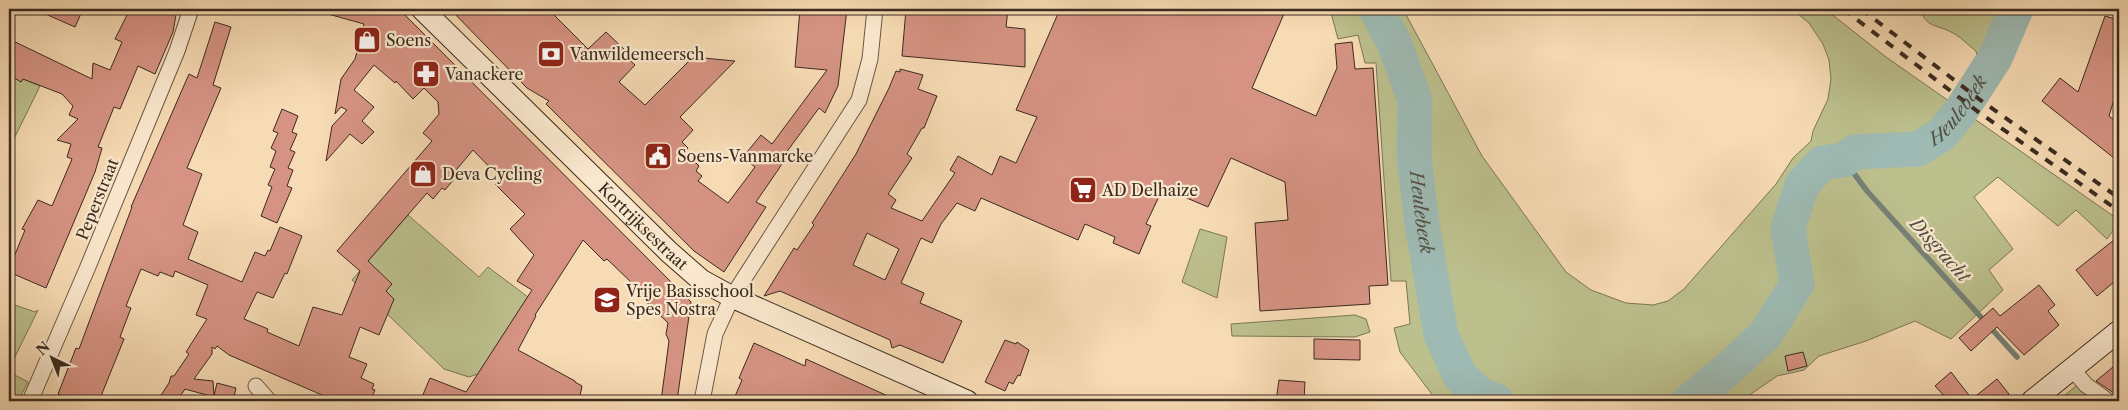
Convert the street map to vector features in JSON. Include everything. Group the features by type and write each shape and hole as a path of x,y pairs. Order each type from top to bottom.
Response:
{"street":[{"name":"Peperstraat","path":"30,401 88,269 177,51 191,9"},
{"name":"Kortrijksestraat","path":"422,9 669,252 701,280 732,297 967,401"},
{"path":"702,401 715,334 732,297 859,100 870,59 875,9"},
{"path":"2032,401 2119,331"},
{"path":"2072,369 2086,385 2108,401"},
{"path":"256,386 269,401"}],"green space":[{"path":"1330,9 1368,9 1399,71 1406,166 1428,309 1441,351 1467,395 1475,401 1437,401 1400,352 1394,328 1410,324 1406,281 1391,281 1376,63 1365,63 1358,35 1338,39"},
{"path":"1382,9 1403,9 1482,156 1566,272 1591,290 1626,303 1653,305 1668,301 1684,289 1776,184 1793,158 1811,141 1813,131 1828,99 1831,79 1829,60 1823,44 1809,23 1792,9 1825,9 1886,57 2119,220 2119,236 2113,231 2107,239 2076,210 2058,226 1998,177 1974,197 2013,249 1989,270 2003,290 1951,339 1915,321 1866,341 1819,356 1804,370 1777,376 1741,401 1702,401 1742,369 1754,356 1775,330 1802,286 1805,269 1798,234 1797,216 1804,195 1810,185 1821,174 1845,162 1916,158 1908,144 1892,141 1861,142 1836,151 1819,160 1803,174 1787,202 1781,223 1782,241 1789,268 1789,279 1774,314 1747,348 1696,392 1681,401 1593,401 1587,399 1527,401 1496,399 1481,390 1470,378 1451,349 1437,293 1427,213 1418,77"},
{"path":"1920,9 2005,9 1995,36 1979,66 1976,51 1961,38 1929,23"},
{"path":"9,74 21,82 23,79 40,86 9,149"},
{"path":"408,215 479,277 488,267 528,297 478,374 469,377 444,369 352,280"},
{"path":"1200,229 1227,237 1217,298 1182,282"},
{"path":"9,303 35,312 38,310 9,369"},
{"path":"1355,315 1366,319 1370,332 1355,337 1232,336 1231,324"},
{"path":"9,372 28,382 18,401 9,401"},
{"path":"2076,386 2098,401 2058,401"}],"building":[{"path":"34,9 83,9 75,27"},
{"path":"130,9 177,9 173,32 155,74 138,66 120,109 114,107 98,147 102,148 95,172 46,288 9,272 9,269 25,230 22,229 38,200 52,206 72,159 67,157 71,144 57,140 78,119 69,115 73,106 62,94 23,79 21,82 9,74 9,39 92,79 93,63 110,70 122,42 115,39"},
{"path":"328,9 399,9 691,302 677,401 661,401 669,341 666,334 668,323 631,287 634,285 607,259 604,261 583,240 535,315 518,350 582,386 579,401 433,401 422,397 430,378 466,392 532,290 517,281 534,255 510,229 525,214 495,184 501,179 473,150 452,175 455,178 445,190 442,188 433,199 427,193 368,261 392,284 386,291 394,299 379,335 360,327 349,357 367,364 361,378 374,384 372,389 375,390 370,401 336,401 229,355 217,346 215,349 212,347 212,354 194,379 213,381 214,396 217,383 236,388 233,401 213,401 214,397 185,389 177,401 157,401 169,383 171,376 174,376 189,354 186,352 207,319 196,315 208,285 175,271 173,277 160,272 158,276 141,269 126,306 131,308 120,337 124,339 99,401 59,401 61,395 58,394 76,348 79,349 131,207 189,74 197,78 215,22 231,27 213,85 221,88 187,168 202,174 183,225 198,232 188,259 242,282 255,252 265,256 268,250 270,251 280,227 302,236 287,274 285,273 273,298 257,292 244,319 268,329 267,332 299,346 313,307 342,315 360,271 337,251 432,141 423,133 439,114 438,102 424,88 413,99 396,81 395,83 374,65 354,90 374,107 362,121 374,132 362,144 350,134 326,161 332,126 347,110 341,107 335,114 341,79 355,59 364,24 328,14"},
{"path":"450,9 548,9 588,49 606,32 625,50 622,53 635,65 619,82 645,105 693,57 735,61 680,117 693,130 682,142 688,148 685,152 699,166 696,171 702,176 698,181 728,203 755,167 743,157 761,135 772,144 827,70 795,67 800,9 847,9 838,86 825,113 819,108 780,161 783,162 756,202 766,207 724,272 694,251 546,104 549,101 527,88"},
{"path":"906,9 1008,9 1006,27 1025,29 1025,67 902,56"},
{"path":"1060,9 1286,9 1252,88 1316,116 1337,68 1335,44 1352,42 1355,69 1373,68 1388,285 1369,286 1370,304 1260,311 1255,223 1288,220 1285,182 1231,158 1208,207 1163,188 1146,224 1151,226 1139,254 1113,243 1115,237 1085,224 1078,240 981,198 975,211 957,203 941,224 932,243 921,238 901,283 924,293 920,303 962,321 943,363 900,345 892,348 890,340 780,291 764,296 794,248 797,250 814,225 812,223 856,154 896,71 900,72 900,69 923,75 918,89 937,96 924,128 922,128 907,154 912,158 888,194 896,200 891,208 922,221 955,173 950,170 958,156 992,175 1000,156 1016,163 1037,117 1016,110","holes":["867,233 899,249 885,280 853,265"]},
{"path":"2105,16 2119,20 2119,83 2109,116 2119,124 2119,162 2042,101 2060,78 2078,92"},
{"path":"282,109 298,116 292,132 297,134 290,150 295,152 288,168 293,170 287,186 292,188 277,223 261,216 272,187 268,185 275,169 270,167 276,151 271,148 278,133 273,131"},
{"path":"2119,236 2119,278 2097,296 2076,270"},
{"path":"2039,285 2055,305 2048,311 2059,325 2024,355 1997,327 1971,351 1959,338 1993,308 2000,316"},
{"path":"1314,339 1360,340 1360,360 1314,359"},
{"path":"1005,340 1016,344 1017,342 1029,350 1020,376 1018,375 1013,384 1009,382 1005,391 985,382"},
{"path":"754,343 805,366 806,359 899,401 733,401 742,380 739,378"},
{"path":"1803,352 1807,366 1788,371 1785,356"},
{"path":"2119,362 2119,401 2114,393 2096,381"},
{"path":"1951,372 1972,399 1997,379 2009,394 2000,401 1949,401 1935,386"},
{"path":"1279,380 1305,382 1304,401 1276,401"}],"waterway":[{"name":"Heulebeek","path":"1376,9 1394,43 1415,100 1414,157 1422,224 1441,335 1460,376 1480,395 1496,401"},
{"name":"Heulebeek","path":"1689,401 1727,370 1765,335 1797,284 1788,228 1802,185 1822,163 1844,160 1855,152 1918,149 1941,135 1960,112 1995,58 2016,9"},
{"name":"Disgracht","path":"1844,160 1867,191 2017,357"}],"railway":[{"path":"1843,9 1977,111 2119,211"},
{"path":"1861,9 1983,102 2119,198"}],"place":[{"name":"Soens","path":"367,40"},
{"name":"Vanwildemeersch","path":"551,54"},
{"name":"Vanackere","path":"426,74"},
{"name":"Soens-Vanmarcke","path":"658,156"},
{"name":"Deva Cycling","path":"423,174"},
{"name":"AD Delhaize","path":"1083,190"},
{"name":"Vrije Basisschool Spes Nostra","path":"607,300"}]}
